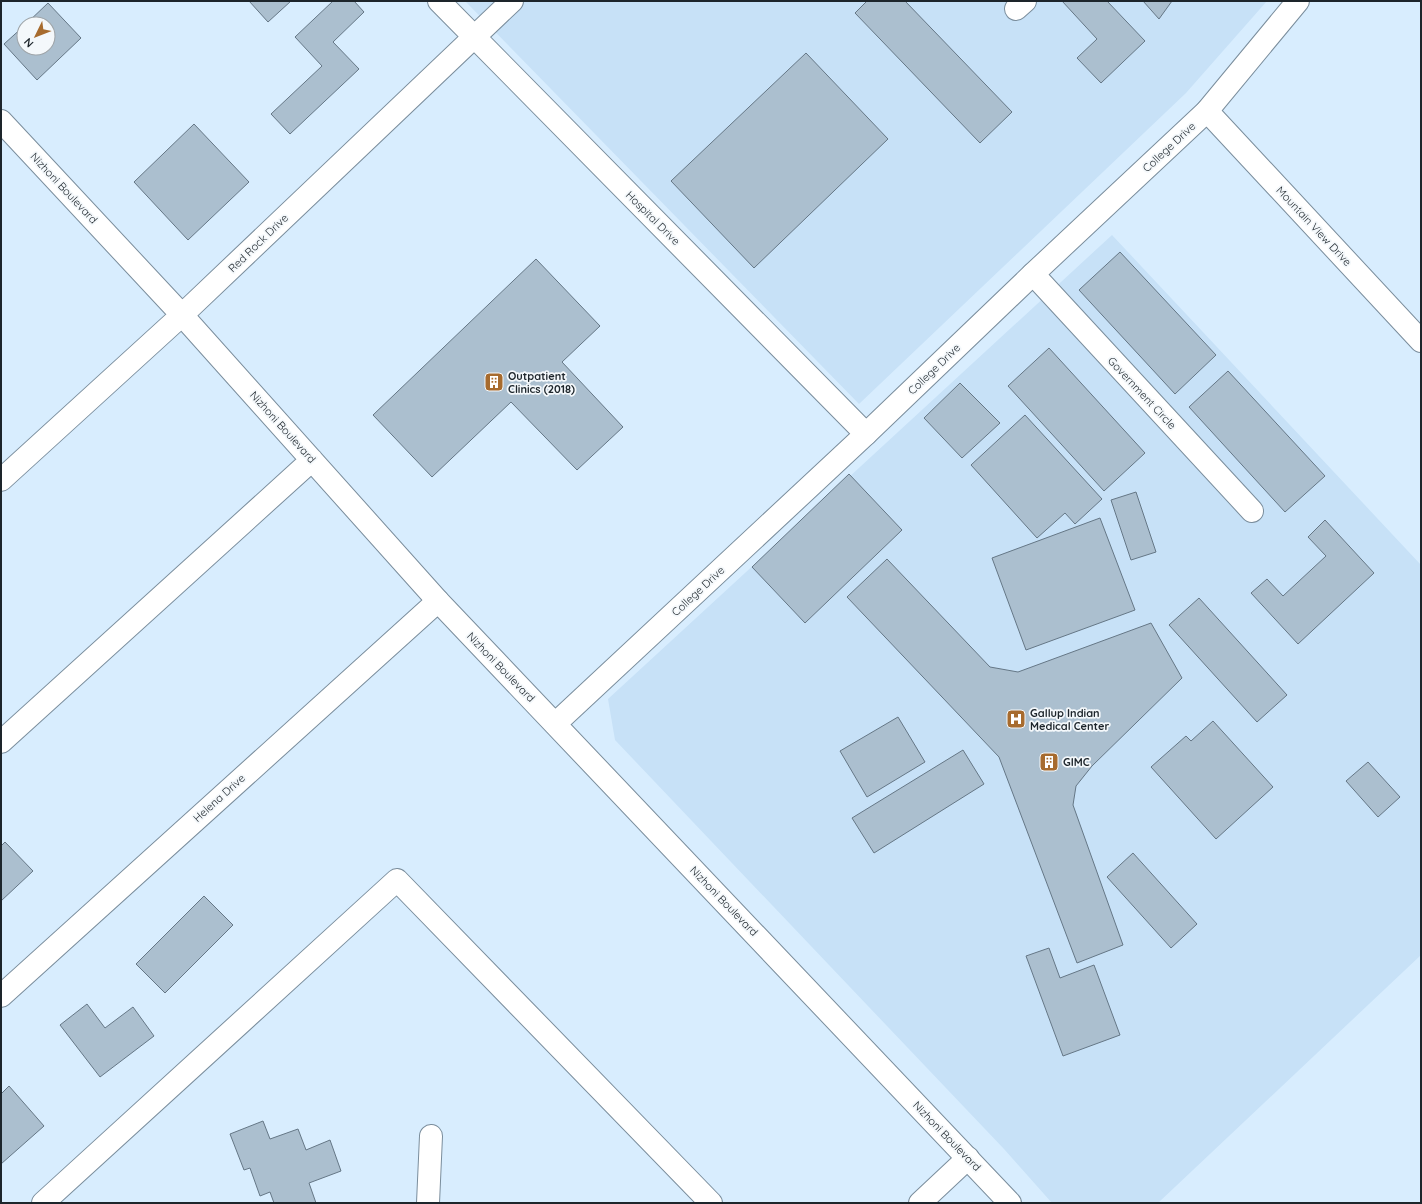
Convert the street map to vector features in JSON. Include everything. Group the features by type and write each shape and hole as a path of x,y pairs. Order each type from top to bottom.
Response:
{"street":[{"name":"Hospital Drive","path":"439,1 866,434"},
{"name":"Red Rock Drive","path":"1,480 182,315 512,1"},
{"name":"College Drive","path":"555,724 866,434 1033,274 1207,111 1298,1"},
{"name":"Mountain View Drive","path":"1207,111 1421,341"},
{"name":"Nizhoni Boulevard","path":"1,121 182,315 438,601 1010,1203"},
{"name":"Government Circle","path":"1033,274 1252,511"},
{"path":"1,742 312,460"},
{"name":"Helena Drive","path":"1,996 438,601"},
{"path":"43,1203 397,880 711,1203"},
{"path":"428,1203 431,1136"},
{"path":"920,1203 968,1158"}],"shaded area":[{"path":"465,1 1267,1 1186,93 859,404"},
{"name":"Gallup Indian Medical Center","path":"1112,235 1421,565 1421,955 1158,1203 1052,1203 1004,1149 615,740 608,699"}],"building":[{"path":"249,1 291,1 268,22"},
{"path":"333,1 354,1 364,12 333,42 359,69 290,134 271,114 322,66 295,37"},
{"path":"867,1 905,1 1012,112 980,143 855,13"},
{"path":"1062,1 1107,1 1145,41 1101,83 1077,58 1097,39"},
{"path":"1143,1 1172,1 1159,19"},
{"path":"48,3 81,38 37,80 4,44 16,33 16,56 56,56 56,16 34,16"},
{"path":"806,53 888,139 754,268 671,181"},
{"path":"194,124 249,182 188,240 134,182"},
{"path":"1120,252 1216,355 1175,394 1079,290"},
{"name":"Outpatient Clinics (2018)","path":"536,259 600,326 562,362 623,427 577,470 511,402 432,477 373,415"},
{"path":"1049,348 1145,453 1104,491 1008,386"},
{"path":"1228,371 1325,476 1285,512 1189,407"},
{"path":"960,383 1000,423 962,458 924,418"},
{"path":"1025,415 1102,499 1075,524 1065,513 1037,538 971,465"},
{"path":"849,474 902,530 805,623 752,567"},
{"path":"1136,492 1156,552 1131,560 1111,500"},
{"path":"1100,518 1135,610 1026,650 992,558"},
{"path":"1325,520 1374,573 1298,644 1251,593 1267,579 1283,596 1326,556 1308,537"},
{"name":"GIMC","path":"887,559 990,667 1018,672 1151,623 1182,678 1092,766 1076,786 1073,805 1123,945 1077,963 999,757 847,597"},
{"path":"1199,598 1287,695 1257,722 1169,625"},
{"path":"898,717 925,762 867,797 840,751"},
{"path":"1213,721 1273,787 1216,839 1151,767 1186,736 1191,741"},
{"path":"963,750 984,784 874,853 852,818"},
{"path":"1368,762 1400,797 1378,817 1346,781"},
{"path":"5,842 33,871 1,901 1,846"},
{"path":"1133,853 1197,924 1171,948 1107,877"},
{"path":"204,896 233,925 165,993 136,964"},
{"path":"1049,948 1060,978 1094,965 1120,1035 1063,1056 1026,956"},
{"path":"87,1004 105,1028 133,1007 154,1036 100,1077 60,1025"},
{"path":"9,1086 44,1126 1,1164 1,1094"},
{"path":"263,1121 270,1139 298,1129 306,1150 330,1140 341,1171 309,1183 316,1203 274,1203 270,1192 260,1196 250,1168 244,1170 230,1134"}],"place":[{"name":"Outpatient Clinics (2018)","path":"494,382"},
{"name":"Gallup Indian Medical Center","path":"1016,719"},
{"name":"GIMC","path":"1049,762"}]}
